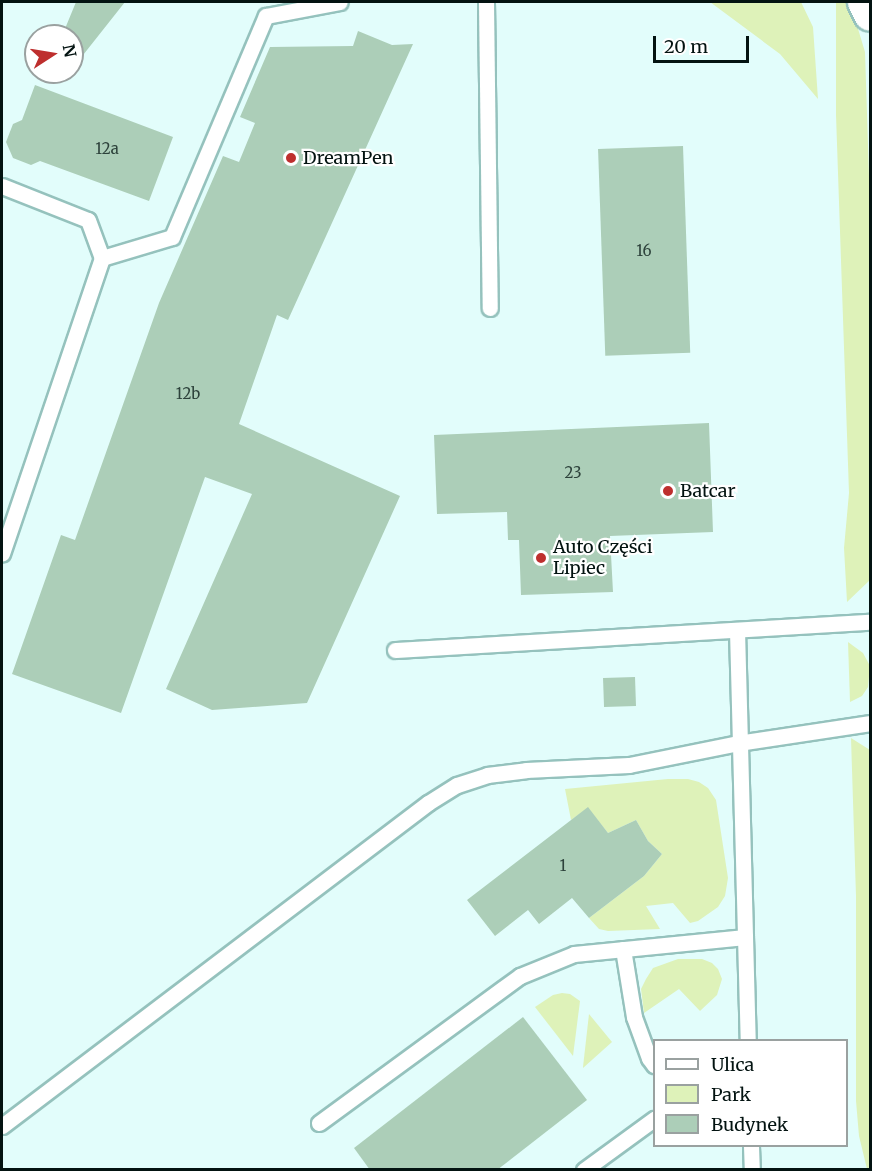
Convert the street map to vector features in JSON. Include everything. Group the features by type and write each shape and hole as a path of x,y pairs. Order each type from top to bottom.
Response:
{"street":[{"path":"864,2 870,14"}],"lane":[{"path":"102,258 172,237 266,16 340,2"},
{"path":"486,2 490,308"},
{"path":"2,186 88,220 102,258 2,554"},
{"path":"395,650 870,622"},
{"path":"736,630 748,1039"},
{"path":"2,1126 428,803 457,785 488,775 526,770 629,765 738,743 870,723"},
{"path":"319,1123 520,976 574,954 745,937"},
{"path":"623,949 634,1017 653,1064"},
{"path":"584,1170 653,1120"},
{"path":"751,1147 752,1170"}],"green space":[{"path":"710,2 801,2 813,27 818,99 780,54"},
{"path":"836,2 850,2 865,52 870,207 870,580 847,602 844,548 849,493 836,115"},
{"path":"848,642 863,653 870,666 868,687 862,696 850,702"},
{"path":"851,738 870,750 870,1170 867,1169 859,1136 856,1101 856,896"},
{"path":"688,779 699,782 708,788 716,800 728,878 725,896 718,907 698,921 690,923 673,903 646,906 660,929 608,931 599,929 589,918 644,876 662,854 648,841 636,820 608,833 588,808 571,820 565,789"},
{"path":"678,959 702,959 712,963 718,969 722,979 717,995 700,1011 679,989 644,1013 641,989 646,979 653,968"},
{"path":"570,994 580,1001 573,1056 535,1007 553,995"},
{"path":"589,1014 612,1042 583,1068 583,1067"}],"building":[{"path":"76,2 125,2 84,54 84,24 67,24"},
{"path":"358,31 392,45 413,44 288,320 277,315 239,424 400,496 307,703 212,710 166,689 252,494 205,477 121,713 12,674 61,535 75,540 159,303 223,156 239,162 255,123 240,117 270,47 353,46"},
{"path":"35,85 173,137 149,201 40,161 31,165 13,158 6,142 13,124 22,120"},
{"path":"683,146 690,353 605,356 598,149"},
{"path":"709,423 713,532 610,536 613,592 521,595 519,540 508,540 507,512 437,514 434,435"},
{"path":"635,677 636,706 604,707 603,678"},
{"path":"588,807 608,833 636,820 648,841 662,854 644,876 589,918 572,898 539,924 528,910 495,936 467,900"},
{"path":"523,1017 587,1100 497,1170 370,1170 354,1148"}],"place":[{"name":"DreamPen","path":"291,158"},
{"name":"Batcar","path":"668,491"},
{"name":"Auto Części Lipiec","path":"541,558"}]}
